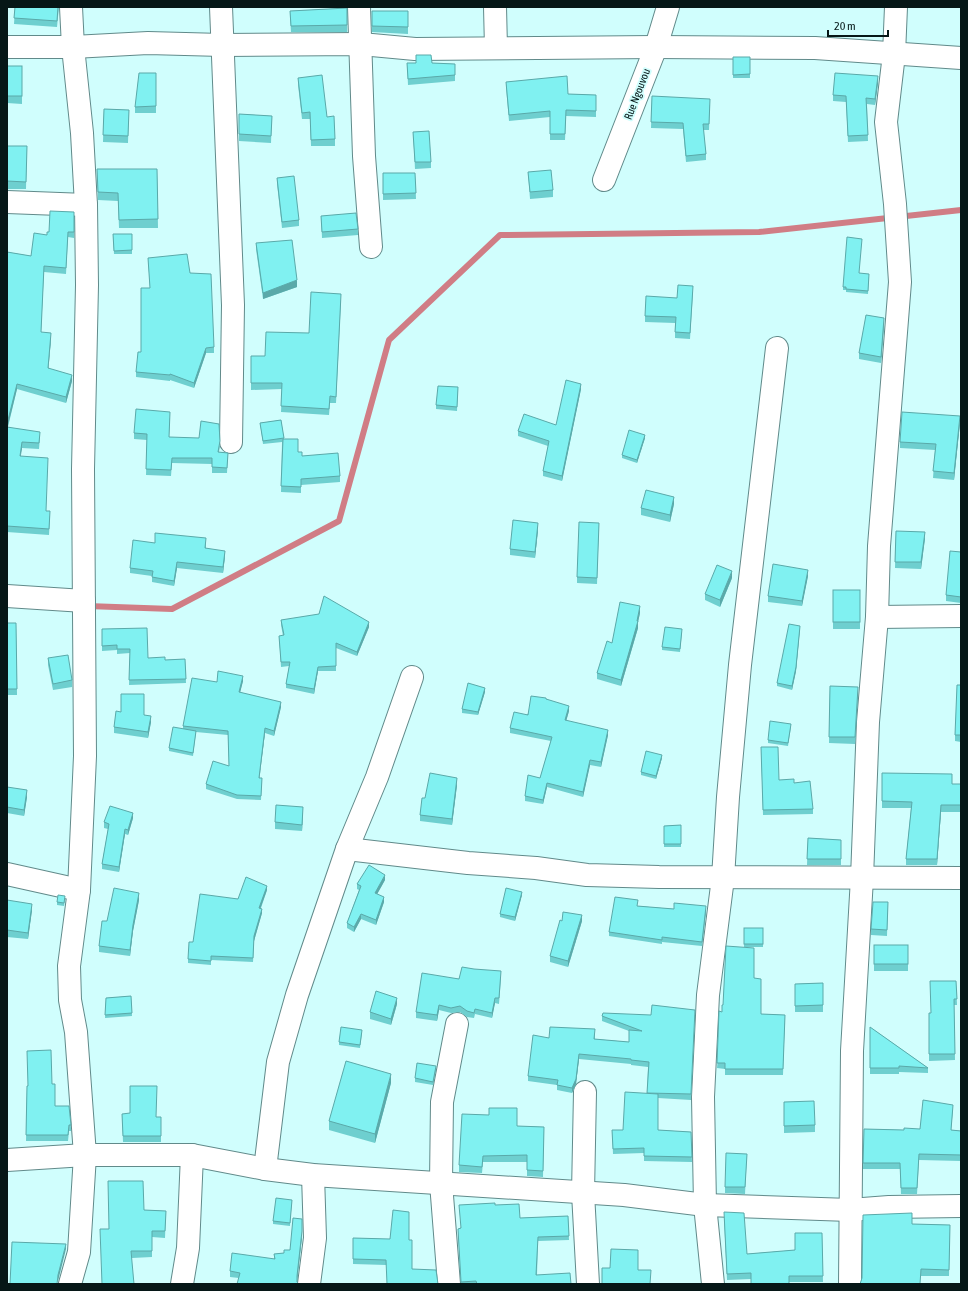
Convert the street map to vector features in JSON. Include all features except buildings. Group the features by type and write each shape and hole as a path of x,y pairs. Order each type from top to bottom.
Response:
{"street":[{"path":"70,1284 79,1252 85,1155 76,1032 70,1000 70,966 79,890 85,756 83,469 88,285 82,133 72,47 71,7"},
{"path":"221,7 233,306 231,442"},
{"path":"360,7 364,156 371,247"},
{"path":"495,7 496,48"},
{"name":"Rue Ngouvou","path":"604,180 656,47 668,7"},
{"path":"850,1284 852,1051 862,878 868,722 877,617 879,546 900,282 895,204 886,122 894,54 896,7"},
{"path":"7,47 72,47 148,43 222,45 361,44 415,49 656,47 815,48 961,58"},
{"path":"7,202 86,205"},
{"path":"713,1284 705,1205 703,1097 708,995 723,878 728,797 740,665 776,348"},
{"path":"7,596 84,600"},
{"path":"877,617 961,616"},
{"path":"265,1169 278,1062 297,995 347,848 377,777 412,677"},
{"path":"347,848 468,863 536,868 587,875 723,878 961,878"},
{"path":"7,874 79,890"},
{"path":"449,1284 441,1183 442,1102 457,1024"},
{"path":"585,1092 583,1193 588,1284"},
{"path":"7,1160 85,1155 192,1155 265,1169 313,1175 624,1195 705,1205 850,1210 889,1207 961,1206"},
{"path":"182,1284 188,1248 192,1155"},
{"path":"309,1284 314,1238 313,1175"}],"waterway":[{"path":"87,606 172,609 339,521 389,340 500,235 759,232 961,210"}]}
